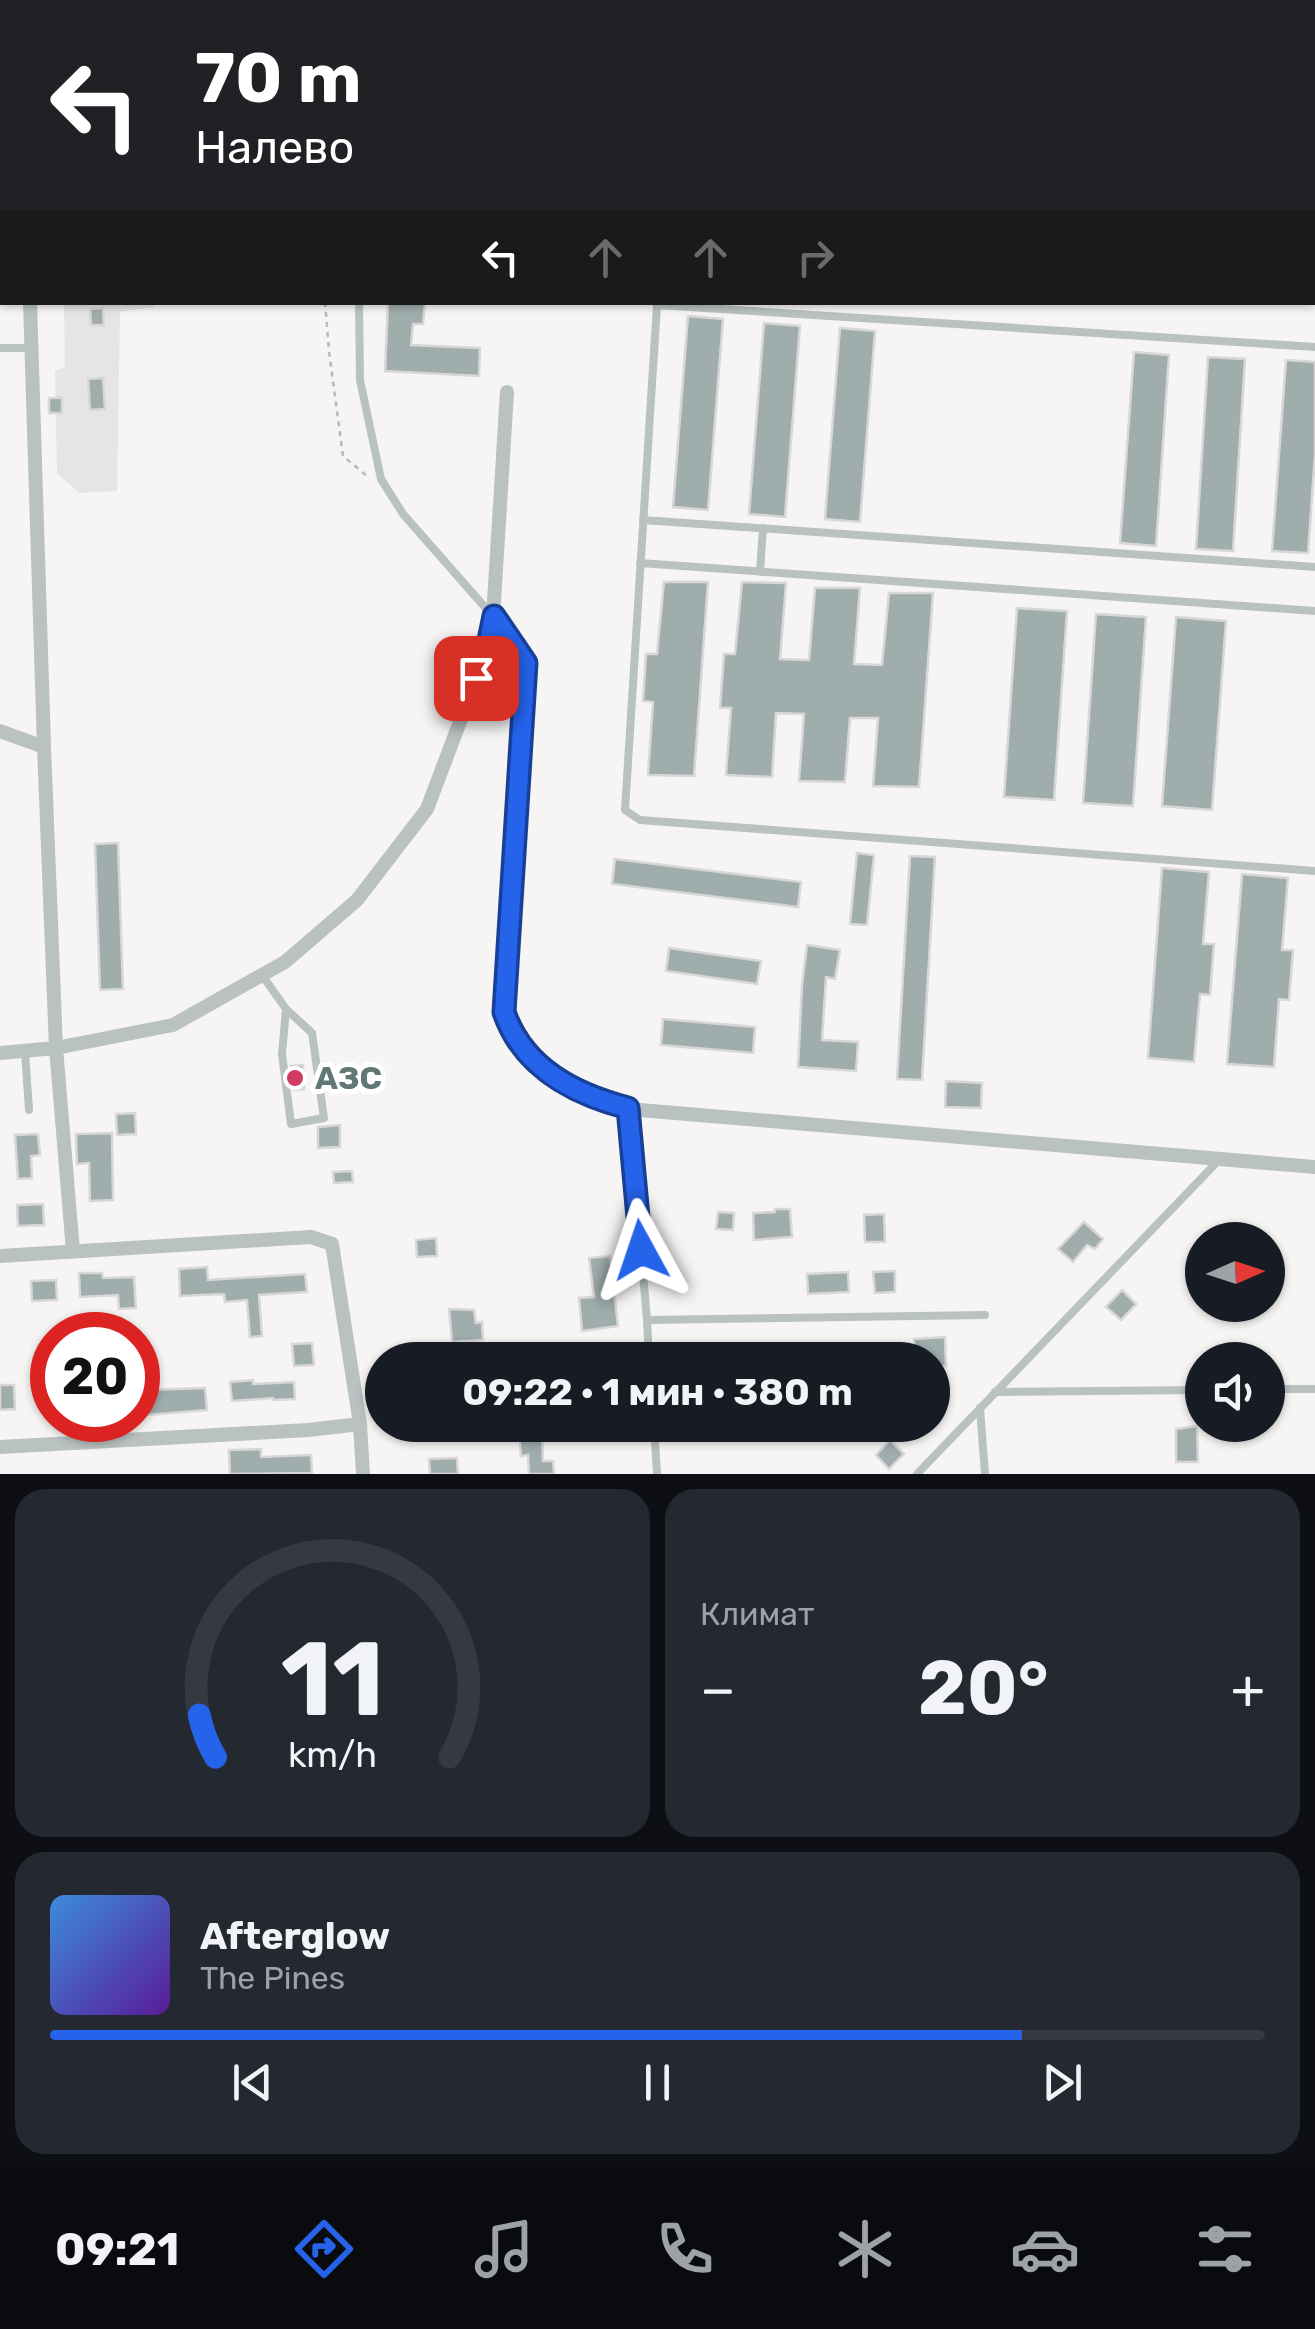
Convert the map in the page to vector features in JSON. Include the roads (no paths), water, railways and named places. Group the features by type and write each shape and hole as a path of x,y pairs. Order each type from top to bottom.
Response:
{"street":[{"path":"31,310 56,1048 73,1251"},
{"path":"0,1053 56,1048 173,1026 285,962 357,900 427,809 488,645 494,616 506,392"},
{"path":"494,616 526,663 504,1012 511,1032 534,1062 568,1087 628,1108 1315,1167"},
{"path":"0,731 44,746"},
{"path":"0,1256 311,1238 332,1244 364,1474"},
{"path":"0,1447 360,1424"}],"lane":[{"path":"360,305 360,380 382,480 403,514 494,616"},
{"path":"654,305 625,810 640,820 1315,870"},
{"path":"669,305 1315,347"},
{"path":"0,348 32,348"},
{"path":"643,520 1315,567"},
{"path":"760,572 763,528"},
{"path":"640,563 1315,611"},
{"path":"262,974 286,1008 312,1033 324,1118 290,1124 282,1054 286,1008"},
{"path":"25,1052 29,1110"},
{"path":"628,1108 649,1342"},
{"path":"917,1474 1220,1159"},
{"path":"647,1320 985,1315"},
{"path":"1285,1389 1315,1389"},
{"path":"996,1392 1185,1390"},
{"path":"980,1408 984,1474"},
{"path":"655,1442 657,1474"}],"place":[{"name":"АЗС","path":"295,1078"}]}
